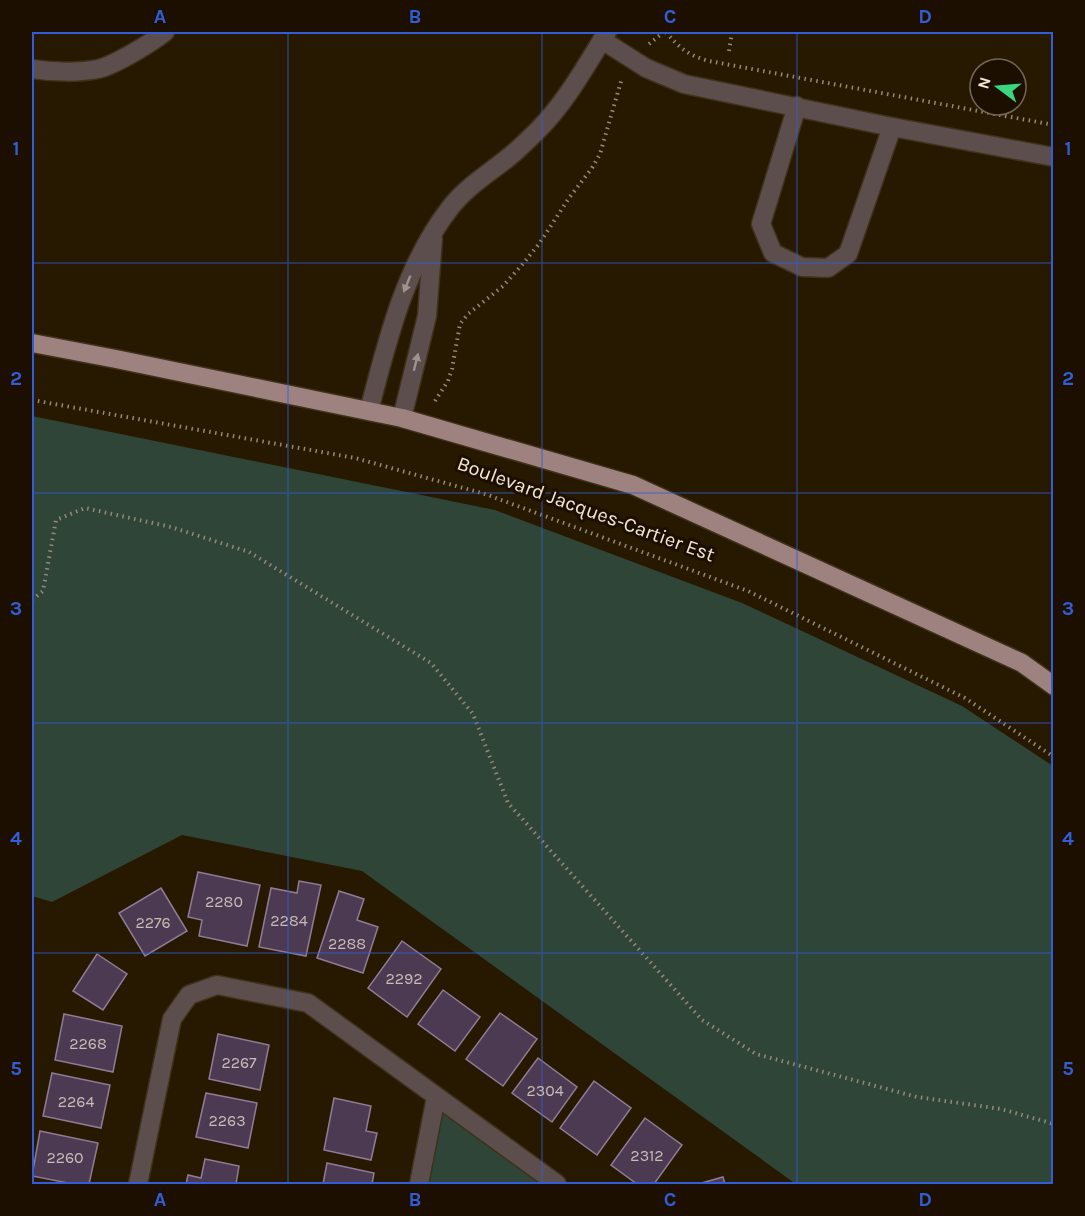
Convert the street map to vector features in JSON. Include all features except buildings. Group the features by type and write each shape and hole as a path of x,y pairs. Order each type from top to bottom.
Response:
{"main road":[{"name":"Boulevard Jacques-Cartier Est","path":"32,344 402,418 633,484 1022,663 1053,686"}],"street":[{"path":"32,69 48,72 99,69 150,44 165,32"},
{"path":"369,411 407,283 434,232 465,191 510,156 541,127 563,99 604,36 646,68 684,84 892,127 1053,157"},
{"path":"798,106 761,225 772,253 802,267 828,268 848,254 892,127"},
{"path":"402,418 427,315 434,232"},
{"path":"138,1185 172,1019 189,995 216,985 308,1004 557,1185"},
{"path":"419,1185 436,1097"}],"path":[{"path":"649,44 665,32 682,50 709,61 1053,125"},
{"path":"729,51 732,32"},
{"path":"435,401 448,381 452,369 460,324 468,314 503,286 539,244 592,168 600,154 622,78"},
{"name":"Boulevard Jacques-Cartier Est","path":"32,400 355,458 485,494 748,591 964,698 1053,757"},
{"path":"32,600 43,591 56,520 85,508 171,527 249,552 431,663 473,714 508,803 702,1020 756,1054 917,1097 1001,1109 1053,1124"}],"green space":[{"path":"32,416 495,510 742,603 962,706 1053,766 1053,1184 793,1184 362,871 182,835 52,902 32,896"},
{"path":"436,1097 557,1184 419,1184"}]}
